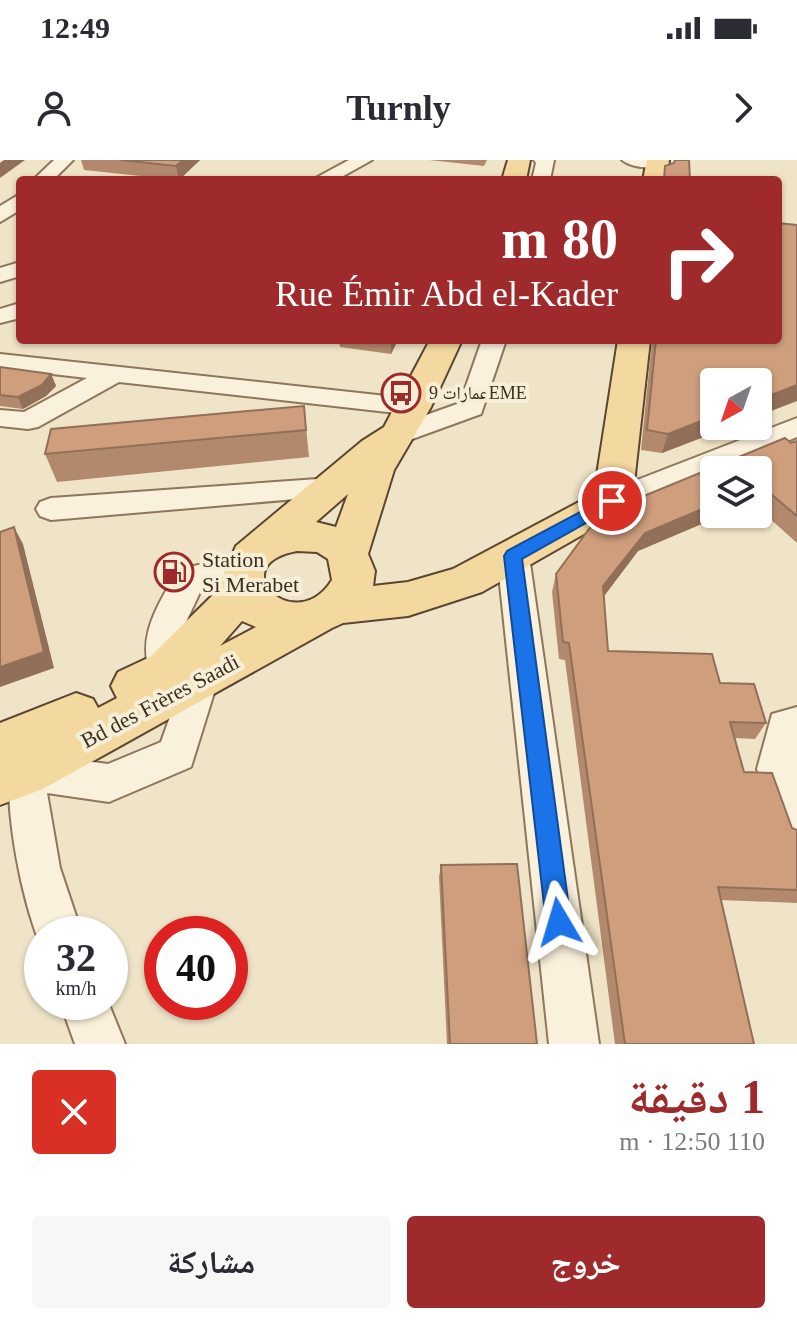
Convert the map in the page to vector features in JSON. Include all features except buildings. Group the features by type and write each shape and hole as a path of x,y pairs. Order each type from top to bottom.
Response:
{"main road":[{"path":"326,612 347,595 354,581 350,560 375,470 444,344"},
{"path":"408,599 350,560 337,545 308,536 276,540 250,569 251,604 264,613 280,618 408,599 467,581 612,501 633,344"},
{"name":"Bd des Frères Saadi","path":"183,676 250,569 404,421"},
{"name":"Bd des Frères Saadi","path":"14,759 183,676 326,612"}],"street":[{"path":"46,176 64,160"},
{"path":"330,176 363,160"},
{"path":"631,160 657,167"},
{"path":"0,216 16,203"},
{"path":"0,364 3,361 116,373 404,421 472,408 493,344"},
{"path":"0,418 28,421 116,373"},
{"path":"612,501 797,427"},
{"path":"51,509 332,488"},
{"path":"513,556 574,1044"},
{"path":"797,724 786,726 777,769 797,827"},
{"path":"14,759 38,879 52,916"},
{"path":"91,1020 100,1044"}],"place":[{"name":"عمارات 9EME","path":"401,393"},
{"name":"Station Si Merabet","path":"174,572"}],"route":[{"path":"559,922 513,556 612,501"}]}
